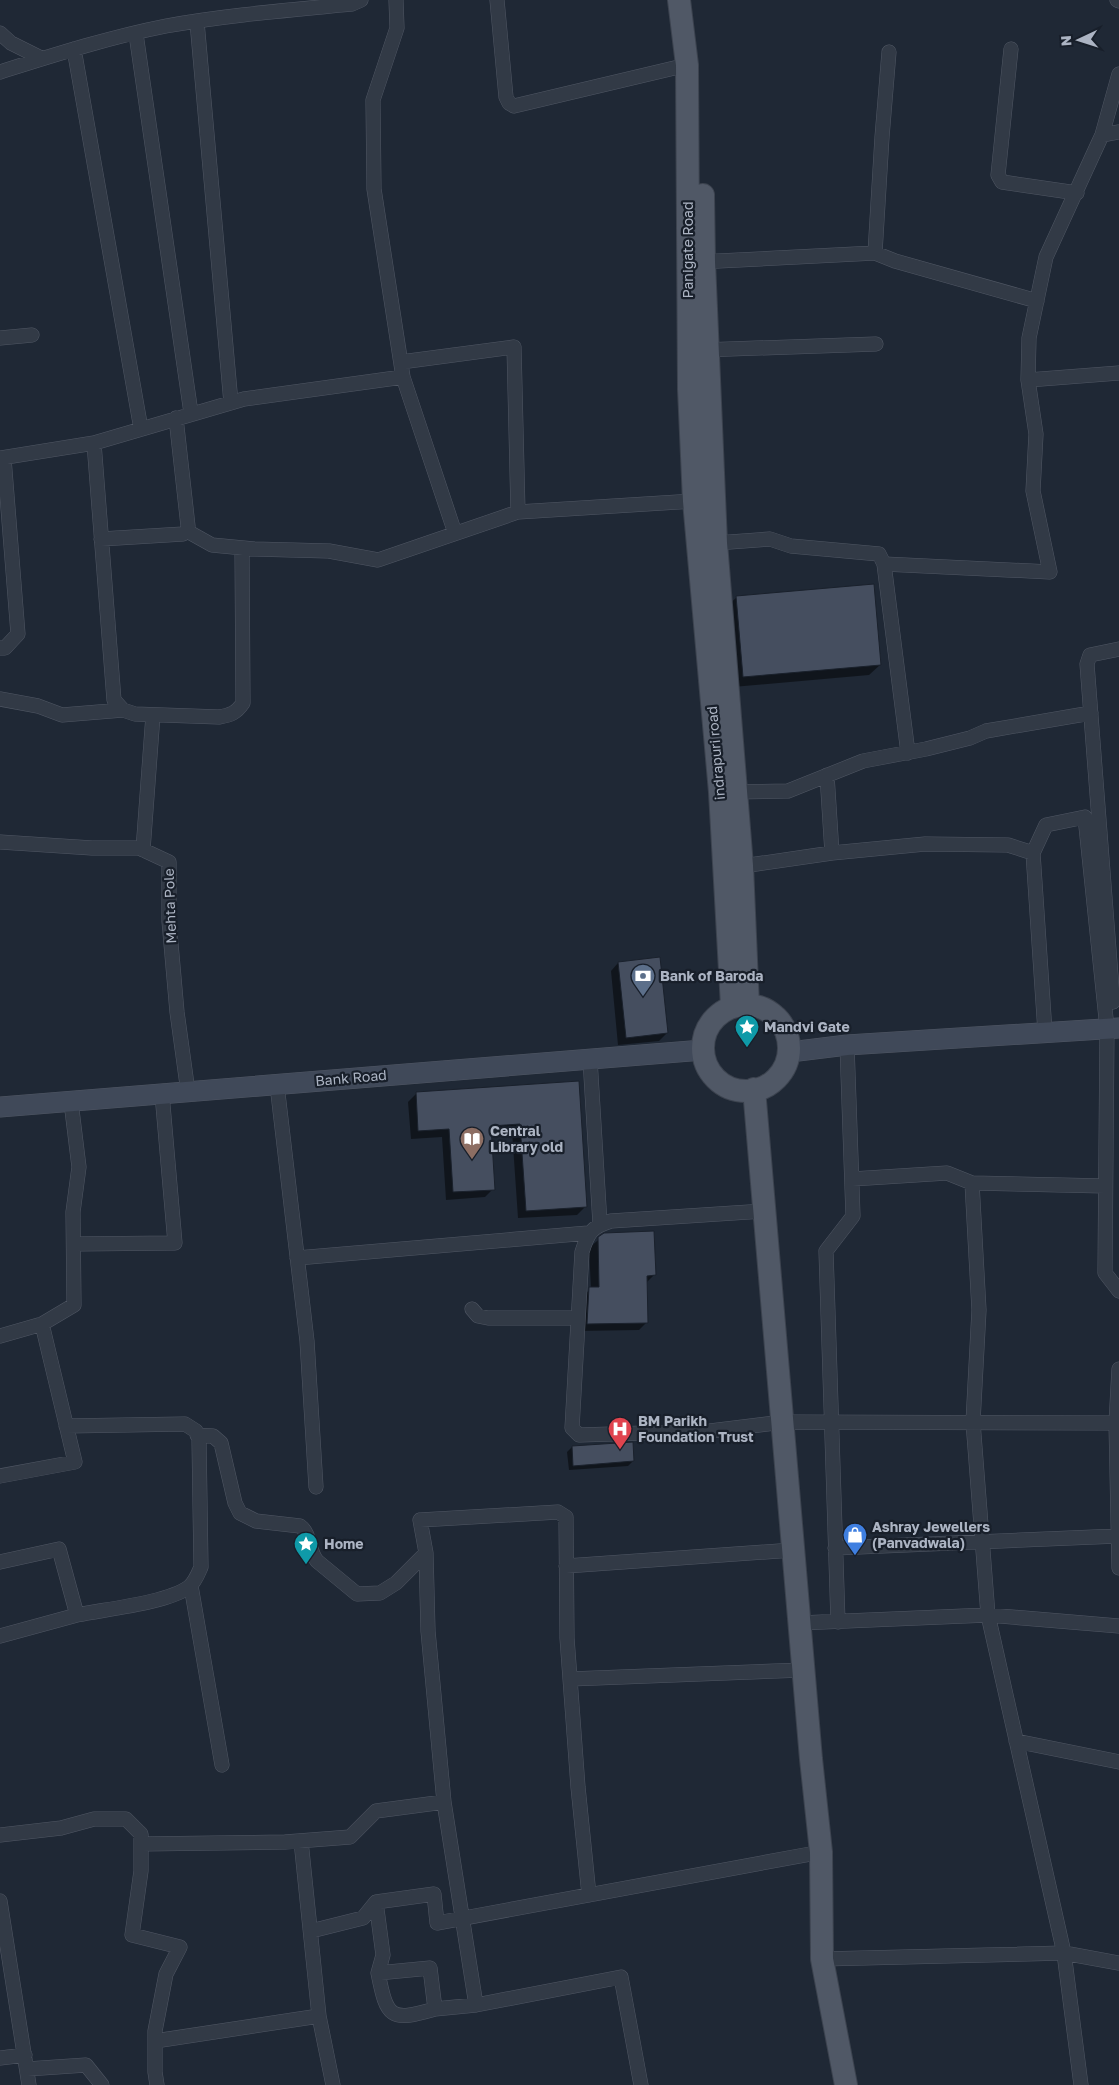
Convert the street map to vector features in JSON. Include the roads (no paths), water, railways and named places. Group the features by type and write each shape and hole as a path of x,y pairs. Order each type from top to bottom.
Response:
{"main road":[{"name":"Panigate Road","path":"679,0 687,65 696,261 698,350 694,501"},
{"path":"692,0 701,70 696,261"},
{"path":"698,350 716,543 728,792"},
{"name":"indrapuri road","path":"694,501 728,792 734,867 740,1006"},
{"path":"740,1006 759,1006 770,1010 786,1027 790,1052 788,1063 782,1074 773,1084 748,1092 735,1091 722,1085 712,1075 705,1063 703,1050 705,1035 711,1022 724,1009 740,1006"},
{"path":"790,1052 847,1045 1114,1028"},
{"name":"Bank Road","path":"0,1108 703,1050"},
{"path":"754,1089 803,1670 821,1852 822,1959 846,2085"}],"street":[{"path":"0,72 41,58 165,26 352,4 361,0"},
{"path":"396,0 397,28 373,100 374,189 403,377 455,533"},
{"path":"497,0 506,98 514,106 687,65"},
{"path":"197,22 231,403"},
{"path":"0,33 11,43 41,58"},
{"path":"136,34 191,413"},
{"path":"74,49 141,429"},
{"path":"1011,50 999,179 1002,182 1076,193"},
{"path":"875,253 889,52"},
{"path":"884,564 1050,572 1033,491 1036,434 1028,380 1029,338 1046,257 1102,135 1119,74"},
{"path":"1102,135 1119,132"},
{"path":"696,261 875,253 895,261 1037,301"},
{"path":"0,338 32,335"},
{"path":"698,350 876,344"},
{"path":"401,362 514,347 518,512"},
{"path":"1028,380 1119,373"},
{"path":"0,648 5,648 18,634 2,458 94,443 191,413 231,403 403,377"},
{"path":"101,539 183,534 187,531 176,418"},
{"path":"94,443 114,700 123,710"},
{"path":"187,531 212,544 242,548 329,551 378,560 518,512 694,501"},
{"path":"716,543 770,539 791,546 878,554 884,564 908,753"},
{"path":"0,699 38,706 62,715 123,710 135,714 225,716 237,711 242,702 242,548"},
{"path":"1119,649 1090,655 1087,664 1114,1028 1106,1186 1105,1274 1119,1291"},
{"path":"728,792 788,791 862,761 908,753 970,738 986,731 1091,713"},
{"path":"144,850 153,715"},
{"path":"827,775 832,852"},
{"path":"1045,1032 1033,853 1046,825 1085,817 1114,1028"},
{"name":"Mehta Pole","path":"0,842 92,848 139,848 169,862 169,921 177,1012 188,1092"},
{"path":"734,867 832,852 925,844 1008,846 1033,853"},
{"path":"838,1622 830,1422 826,1251 853,1216 847,1045"},
{"path":"590,1059 600,1224"},
{"path":"277,1084 307,1341 316,1487"},
{"path":"74,1244 175,1243 162,1094"},
{"path":"0,1336 42,1324 74,1304 73,1212 79,1167 72,1102"},
{"path":"852,1179 947,1173 972,1183 1106,1186"},
{"path":"972,1183 979,1310 973,1422 988,1615 1064,1953 1080,2085"},
{"path":"297,1258 588,1233 600,1224 610,1221 764,1211"},
{"path":"588,1233 582,1252 572,1428 579,1435 710,1432 782,1422 1117,1423"},
{"path":"472,1310 478,1316 488,1318 578,1318"},
{"path":"0,1476 75,1462 42,1324"},
{"path":"1119,1369 1117,1423 1119,1568"},
{"path":"0,1636 77,1615 174,1596 191,1586 201,1568 199,1439 196,1431 185,1424 66,1426"},
{"path":"197,1435 213,1436 221,1442 235,1503 240,1513 256,1521 300,1526 306,1530 312,1555 357,1594 380,1593 396,1583 426,1554"},
{"path":"476,2004 444,1802 428,1631 426,1554 420,1520 558,1512 566,1517 567,1638 578,1787 589,1895"},
{"path":"835,1548 1118,1536"},
{"path":"0,1562 59,1549 77,1615"},
{"path":"566,1566 793,1550"},
{"path":"191,1586 222,1765"},
{"path":"799,1623 988,1615 1119,1626"},
{"path":"570,1679 803,1670"},
{"path":"1016,1740 1119,1762"},
{"path":"141,1844 301,1841 350,1837 376,1811 444,1802"},
{"path":"0,1835 61,1828 94,1819 126,1819 141,1834 141,1870 132,1935 180,1947 166,1974 155,2031 155,2072 158,2085"},
{"path":"301,1841 319,2016 332,2085"},
{"path":"311,1931 363,1918 376,1902 434,1894 437,1923 462,1920 821,1852"},
{"path":"0,1901 29,2085"},
{"path":"376,1902 383,1955 378,1973 384,2003 398,2016 409,2017 435,2009 476,2004 621,1977 641,2085"},
{"path":"822,1959 1064,1953 1119,1963"},
{"path":"378,1973 430,1968 435,2009"},
{"path":"156,2041 319,2016"},
{"path":"0,2058 25,2055"},
{"path":"27,2070 86,2065 102,2085"}],"place":[{"name":"Bank of Baroda","path":"643,997"},
{"name":"Mandvi Gate","path":"747,1048"},
{"name":"Central Library old","path":"472,1160"},
{"name":"BM Parikh Foundation Trust","path":"620,1450"},
{"name":"Ashray Jewellers (Panvadwala)","path":"855,1556"},
{"name":"Home","path":"306,1565"}]}
